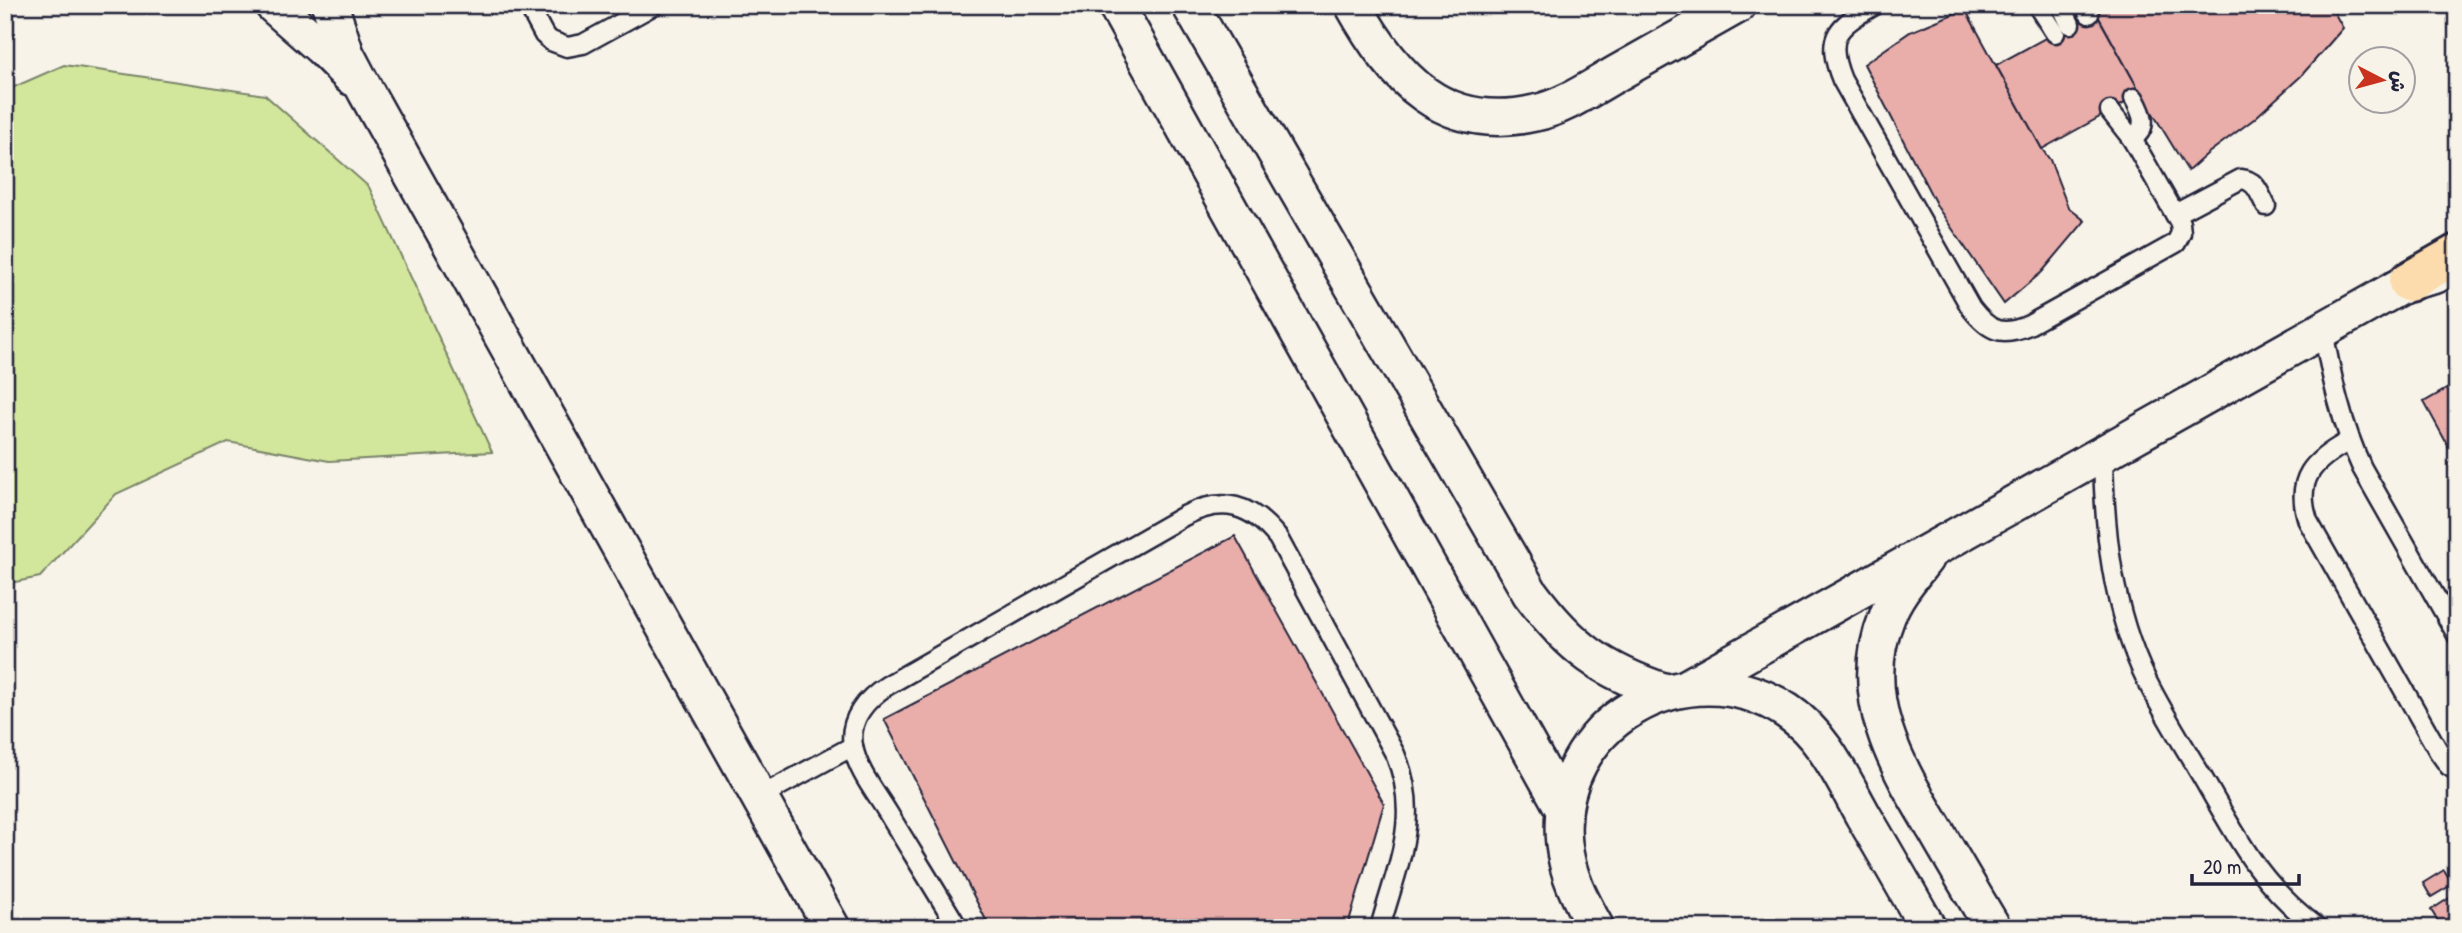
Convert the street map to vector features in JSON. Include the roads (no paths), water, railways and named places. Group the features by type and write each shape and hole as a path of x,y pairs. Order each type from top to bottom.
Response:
{"highway":[{"path":"2408,282 2457,254"}],"street":[{"path":"273,5 366,92"},
{"path":"330,5 346,54 366,92 832,928"},
{"path":"1116,5 1564,810"},
{"path":"1190,5 1530,593 1551,621 1603,666 1634,681 1676,690 1721,687 1756,695 1788,711 1815,735 1928,928"},
{"path":"1353,5 1380,49 1402,78 1431,100 1465,113 1501,118 1536,113 1570,99 1738,5"},
{"path":"1586,920 1569,875 1563,843 1564,810 1573,776 1591,745 1615,719 1645,700 1676,690 1934,548 2408,282 2457,271"},
{"path":"1934,548 1902,589 1887,615 1879,640 1875,666 1881,722 1902,775 1993,928"}],"lane":[{"path":"528,5 544,35 567,47 583,44 654,5"},
{"path":"1875,5 1844,24 1834,41 1834,61 1971,308 1981,321 1996,331 2013,332 2176,243 2181,233 2180,223 2132,139 2110,111"},
{"path":"2036,5 2062,29 2061,5"},
{"path":"2132,139 2139,134 2144,117 2134,98"},
{"path":"2175,214 2241,179 2255,183 2266,206"},
{"path":"2323,330 2333,385 2350,441 2362,468 2457,635"},
{"path":"2350,441 2318,460 2308,474 2303,489 2303,506 2308,521 2440,752 2449,766 2457,771"},
{"path":"2103,453 2105,525 2110,561 2131,642 2147,681 2252,863 2281,896 2316,927"},
{"path":"958,928 864,774 853,746 854,727 860,710 872,696 888,685 1200,508 1218,505 1236,506 1253,513 1278,538 1403,773 1408,793 1406,835 1380,928"},
{"path":"759,797 853,746"}]}
